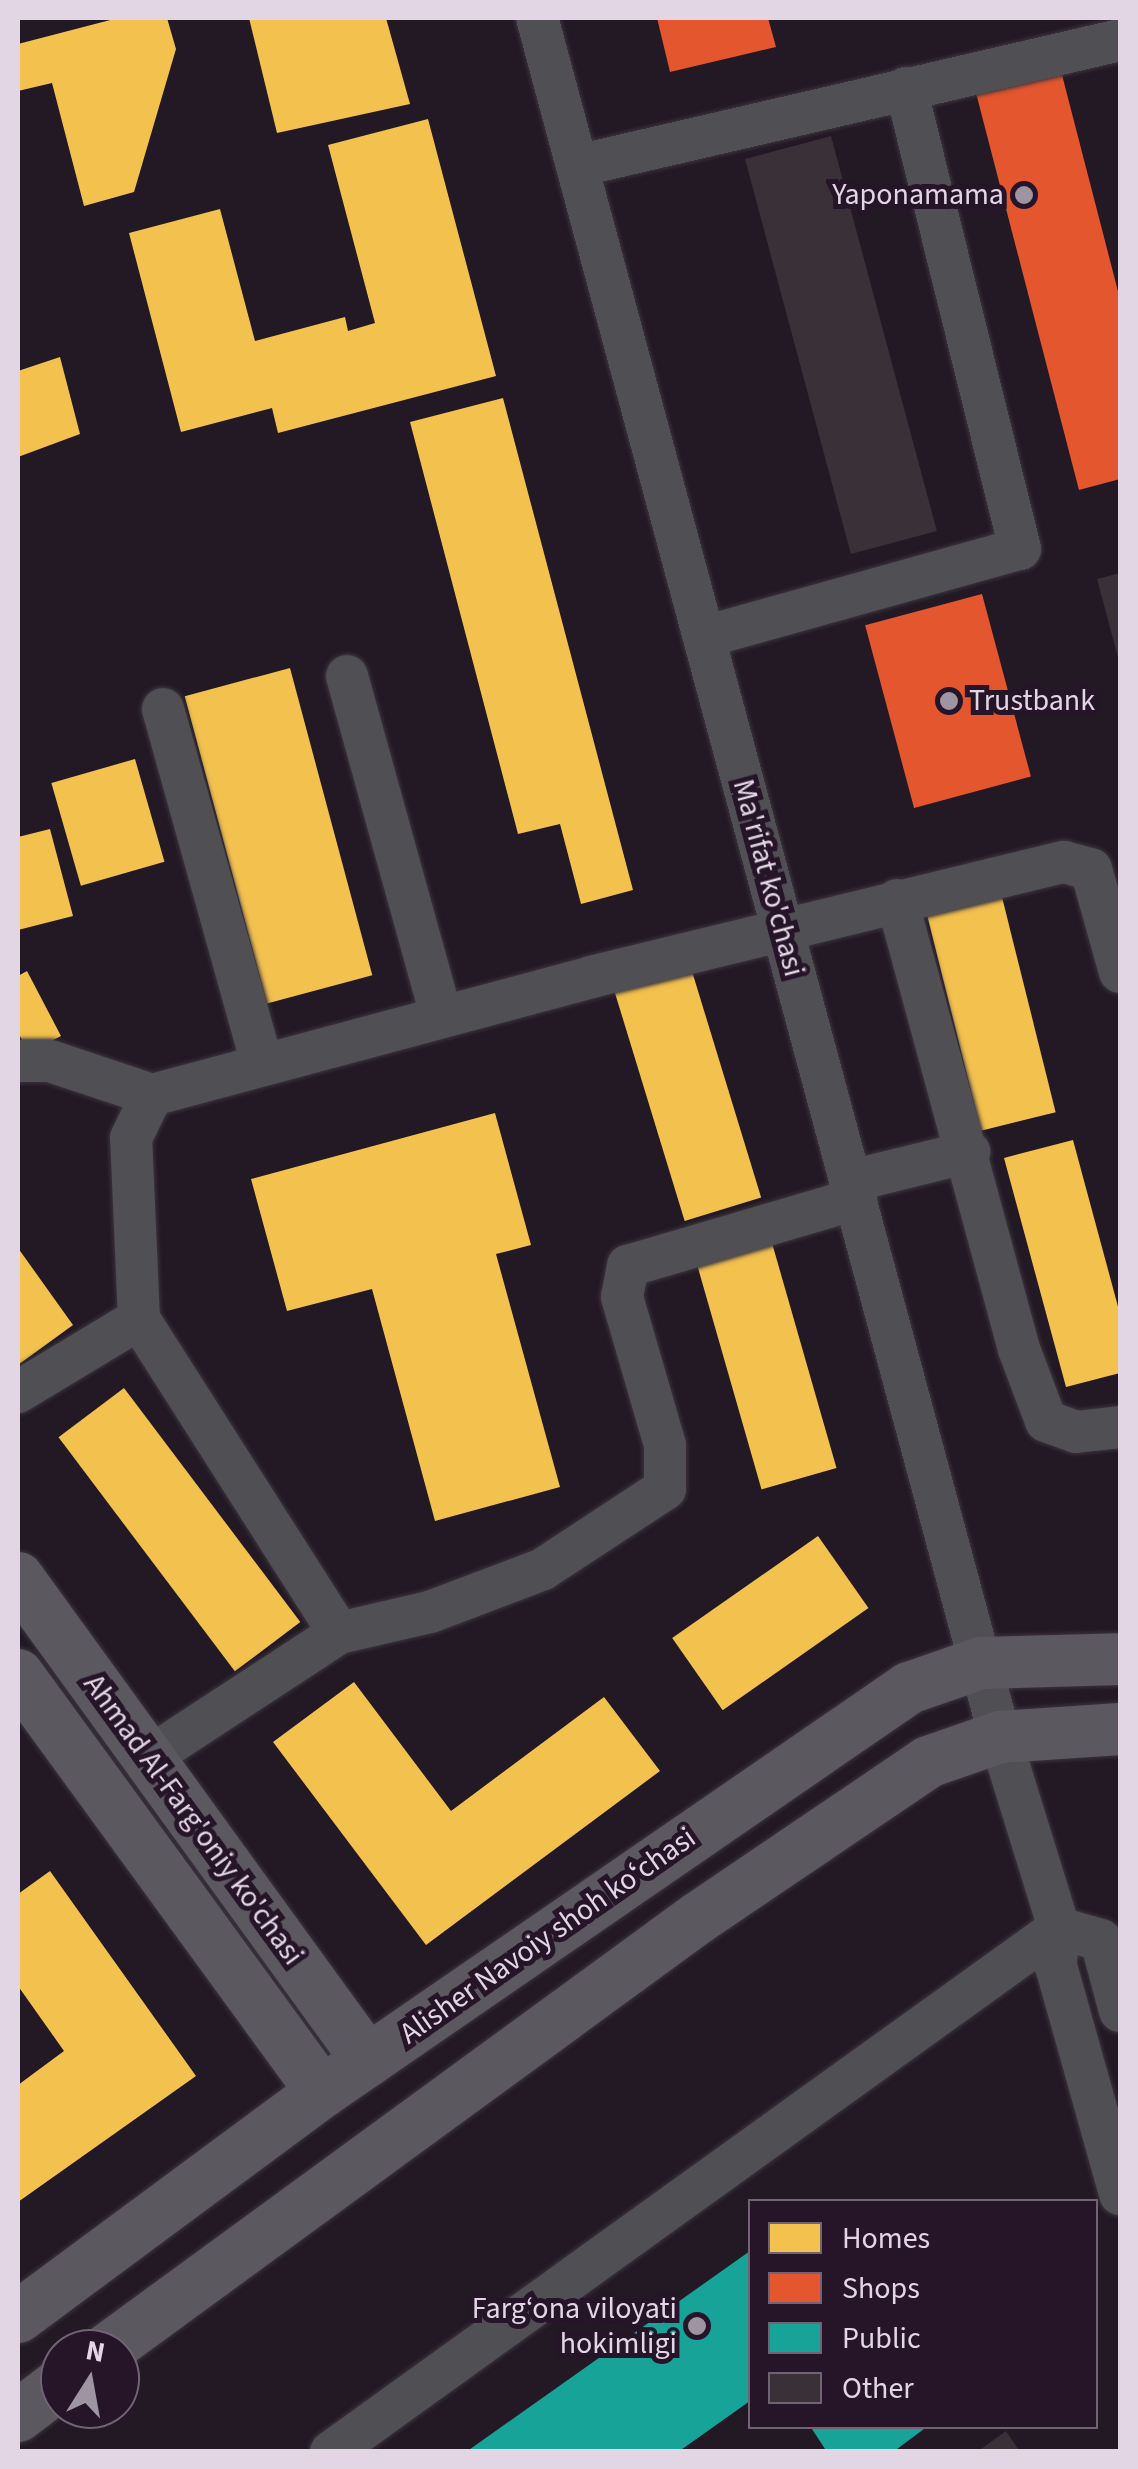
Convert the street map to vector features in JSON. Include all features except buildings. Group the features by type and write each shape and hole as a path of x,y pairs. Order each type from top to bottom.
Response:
{"main road":[{"name":"Ahmad Al-Farg'oniy ko'chasi","path":"18,1578 368,2061"},
{"name":"Alisher Navoiy shoh koʻchasi","path":"18,2317 322,2092 909,1688 981,1663 1120,1658"},
{"name":"Ahmad Al-Farg'oniy ko'chasi","path":"18,1675 322,2092"},
{"path":"135,2329 698,1918 928,1762 1000,1737 1120,1729"},
{"path":"18,2416 40,2399"}],"street":[{"name":"Ma'rifat ko'chasi","path":"537,18 1000,1737 1059,1928 1056,1966 1120,2194"},
{"path":"577,166 1120,40"},
{"path":"704,637 1020,549 906,88"},
{"path":"348,676 440,1016"},
{"path":"163,709 261,1061"},
{"path":"18,1062 50,1062 152,1095 261,1061 898,900 1064,862 1091,869 1119,960"},
{"path":"898,900 1018,1349 1046,1420 1076,1432 1120,1427"},
{"path":"152,1095 131,1138 140,1318 339,1633"},
{"path":"148,1758 339,1633 430,1612 543,1568 665,1489 665,1444 622,1298 628,1266 968,1152"},
{"path":"18,1392 140,1318"},
{"path":"331,2452 1059,1928 1102,1940 1120,2011"}],"place":[{"name":"Yaponamama","path":"1024,195"},
{"name":"Trustbank","path":"949,701"},
{"name":"Farg‘ona viloyati hokimligi","path":"697,2326"}]}
